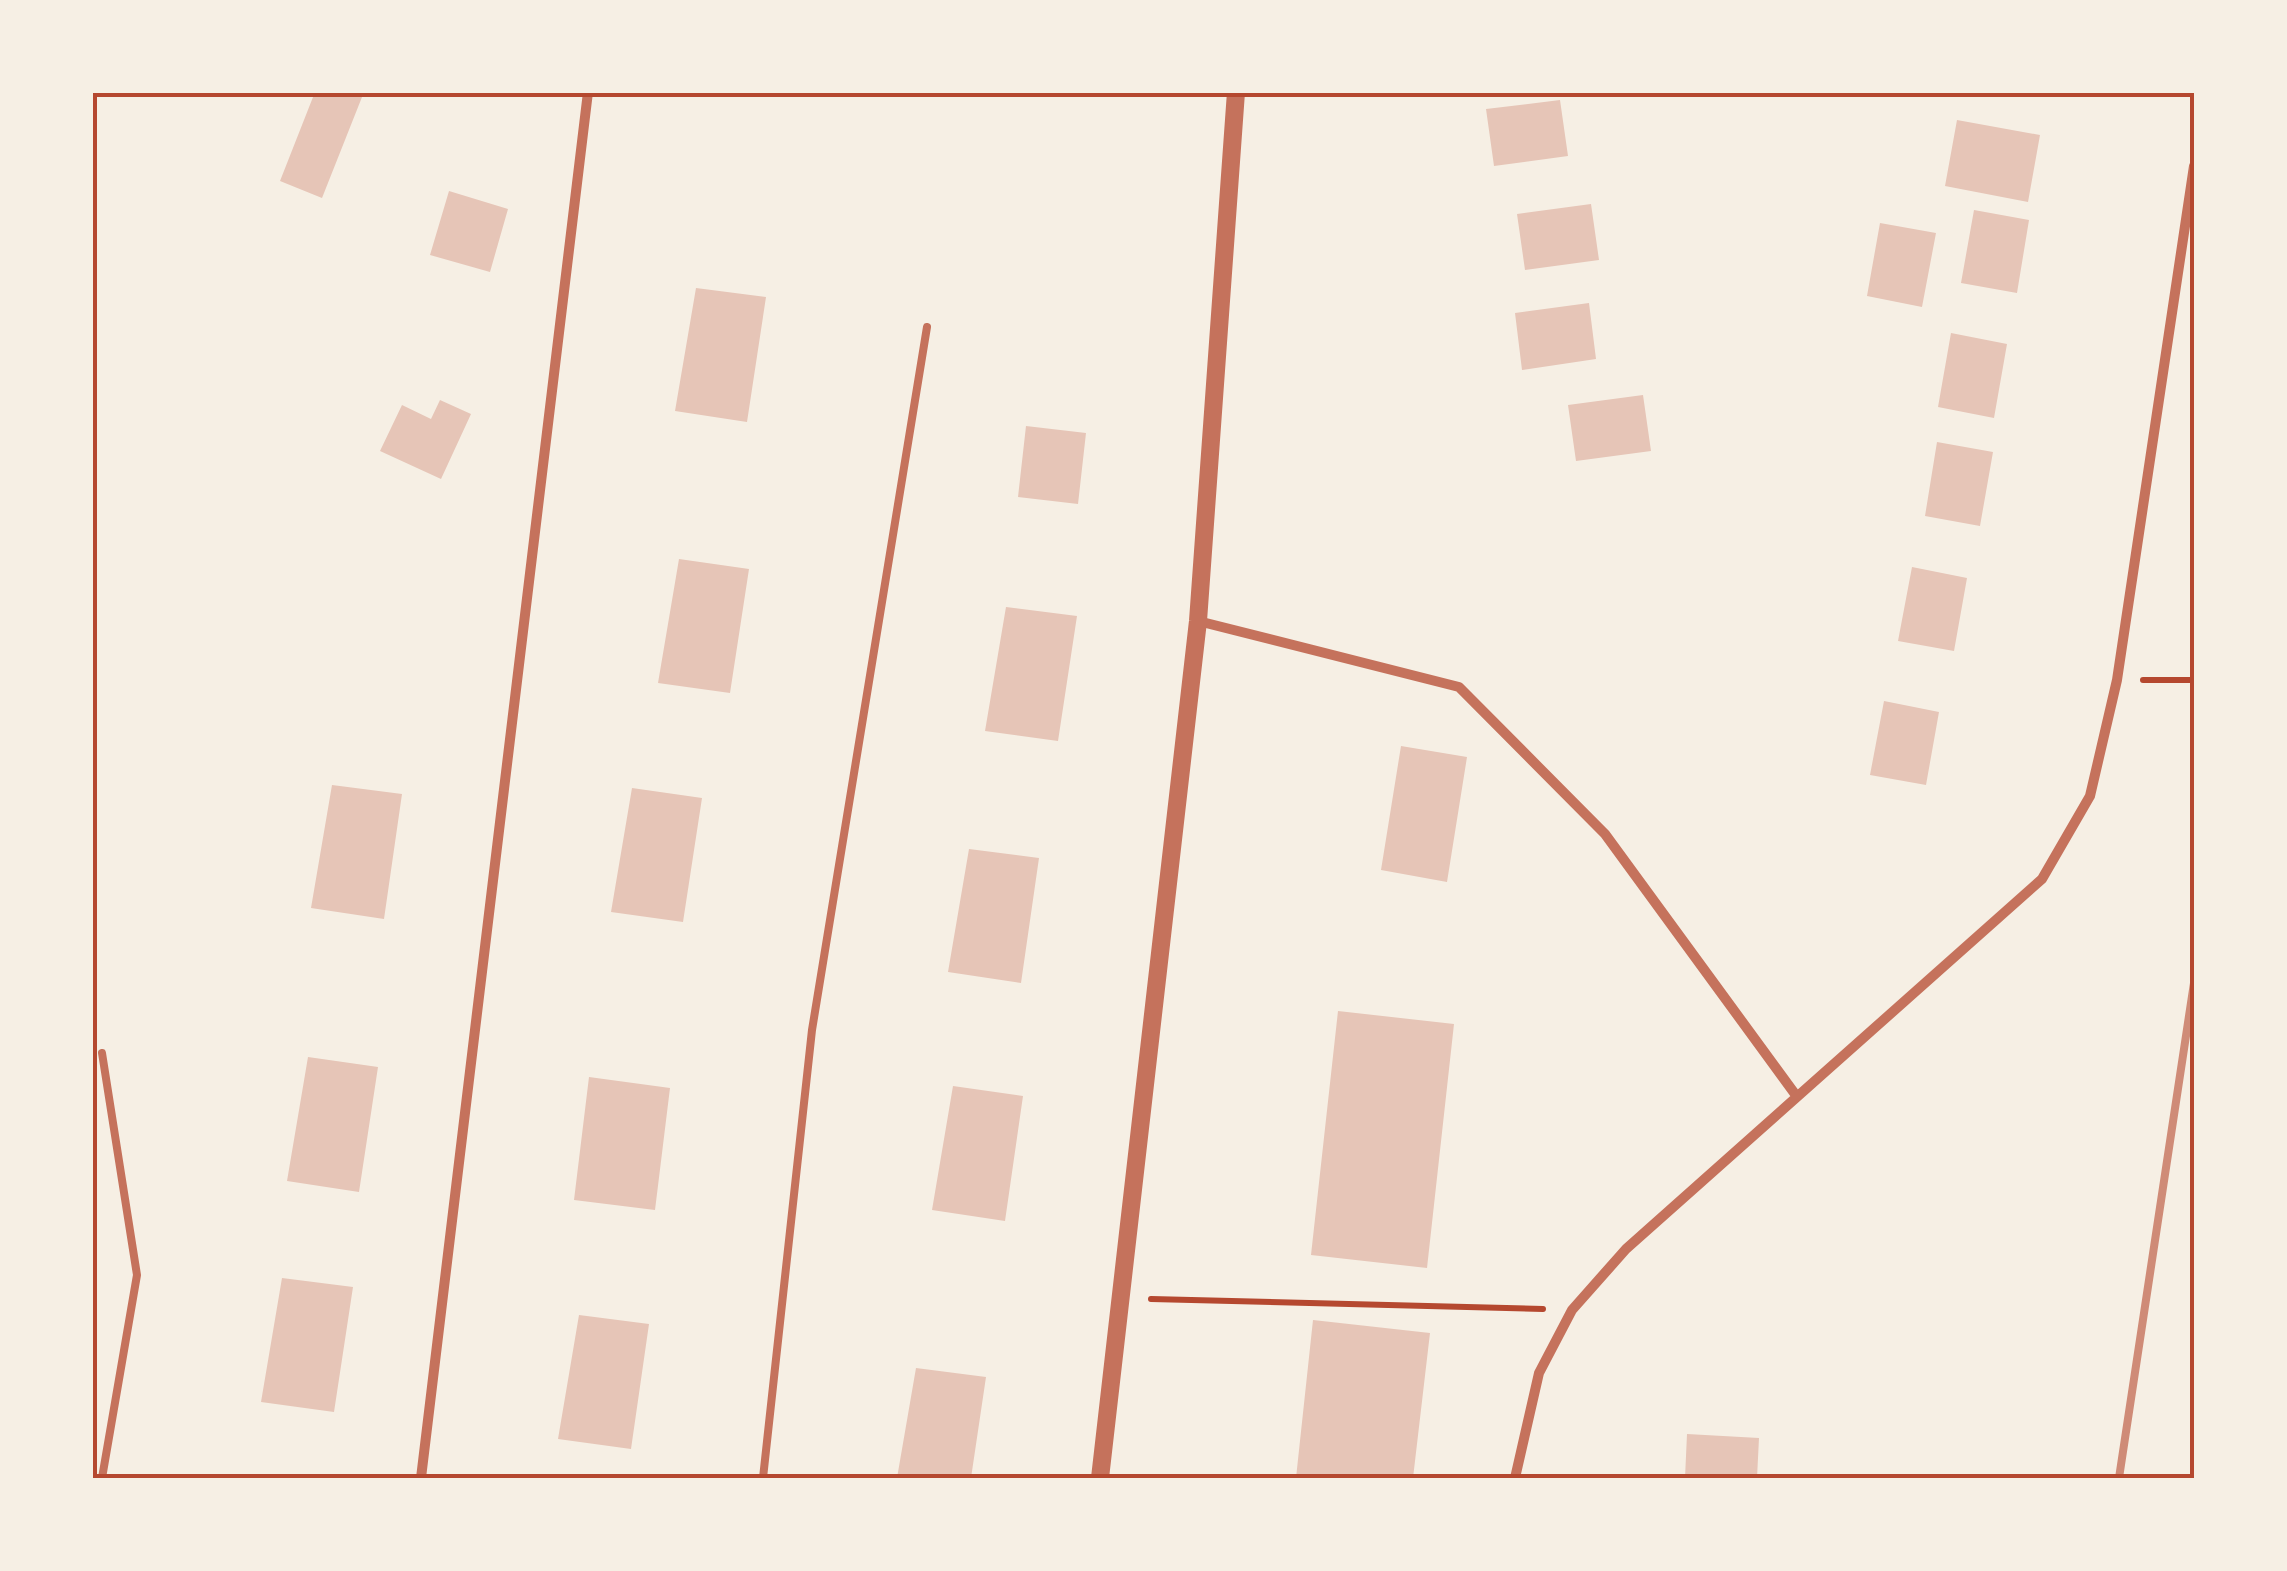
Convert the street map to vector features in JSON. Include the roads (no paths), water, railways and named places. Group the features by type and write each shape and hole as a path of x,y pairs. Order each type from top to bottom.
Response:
{"street":[{"path":"421,1478 588,92"},
{"path":"1100,1478 1198,621 1236,92"},
{"path":"1515,1478 1539,1373 1572,1310 1626,1249 1795,1094 2042,880 2090,796 2117,680 2194,166"},
{"path":"1198,621 1459,687 1605,834 1795,1094"}],"lane":[{"path":"762,1478 812,1030 926,327"},
{"path":"102,1054 137,1275 102,1478"}],"railway":[{"path":"2119,1478 2194,983"}]}
